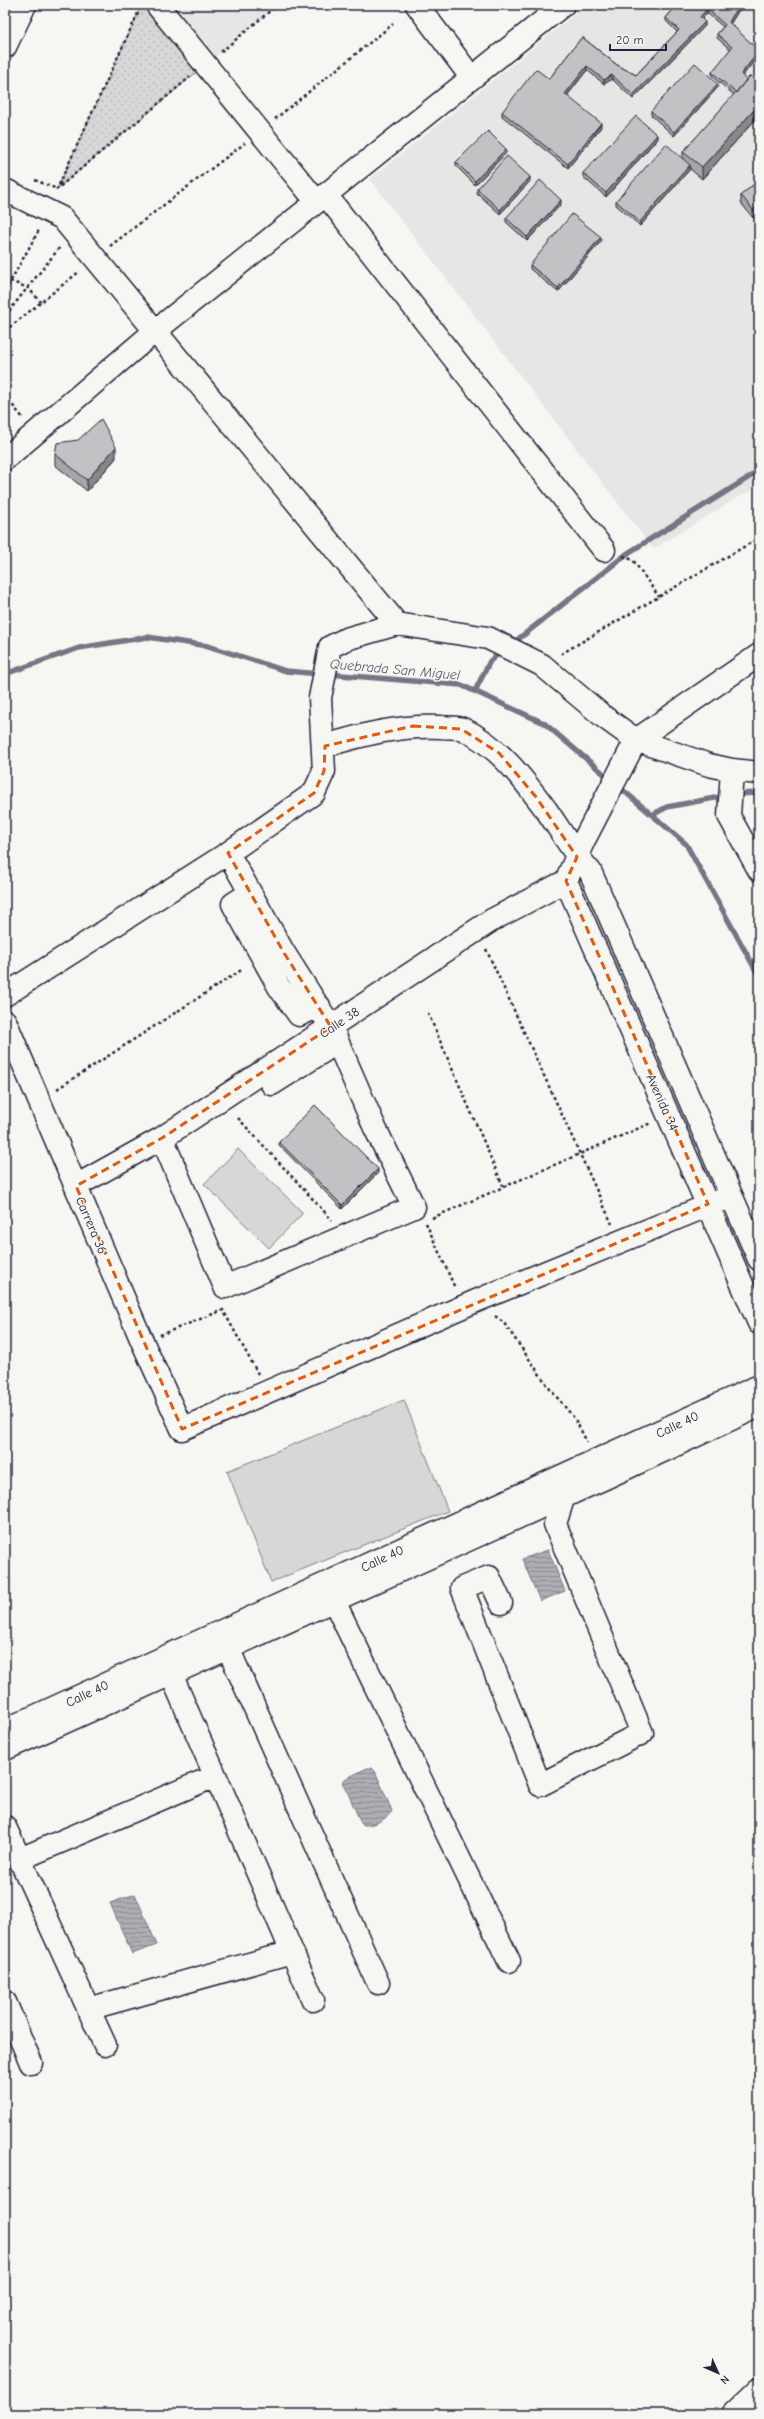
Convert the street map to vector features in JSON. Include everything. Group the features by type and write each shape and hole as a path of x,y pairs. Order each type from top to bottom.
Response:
{"street":[{"path":"6,45 25,5"},
{"path":"418,5 471,77"},
{"path":"5,459 154,332 322,199 471,77 563,5"},
{"path":"148,9 206,64 260,131 322,199 604,550"},
{"path":"5,190 62,218 154,332 397,624"},
{"path":"5,995 228,853 314,793 324,771 325,746 320,698 330,648 346,639 397,624 492,640 540,663 604,717 633,746 709,765 731,778 759,773"},
{"path":"566,881 580,850 633,746 759,655"},
{"name":"Avenida 34","path":"325,746 356,736 413,726 461,729 499,753 536,797 566,837 580,850 759,1259"},
{"path":"731,778 730,816 759,870"},
{"path":"162,1138 225,1286 414,1207 326,1030 319,1006 284,953 228,853"},
{"name":"Avenida 34","path":"566,881 759,1323"},
{"name":"Calle 38","path":"76,1186 162,1138 492,920 566,881"},
{"name":"Carrera 36","path":"5,1021 142,1341 182,1429 476,1301"},
{"path":"476,1301 708,1204 731,1196"},
{"name":"Calle 40","path":"5,1749 167,1666 601,1469 759,1386"},
{"name":"Calle 40","path":"601,1469 759,1406"},
{"path":"501,1603 489,1577 462,1588 540,1785 642,1733 555,1524 560,1488"},
{"name":"Calle 40","path":"224,1640 334,1601 410,1556"},
{"path":"334,1601 509,1961"},
{"path":"224,1640 378,1983"},
{"path":"167,1666 313,2000"},
{"name":"Calle 40","path":"5,1730 167,1666"},
{"path":"20,1860 215,1776"},
{"path":"5,1827 105,2045"},
{"path":"88,2009 292,1952"},
{"path":"5,2002 31,2063"},
{"path":"733,2414 759,2388"}],"path":[{"path":"148,9 57,190 277,5"},
{"path":"105,249 260,131 393,24"},
{"path":"5,291 39,230"},
{"path":"5,316 62,245"},
{"path":"5,330 81,270"},
{"path":"10,282 28,288 41,302"},
{"path":"5,396 26,422"},
{"path":"540,663 659,597 759,538"},
{"path":"632,560 659,597"},
{"path":"484,944 615,1230"},
{"path":"57,1089 243,969"},
{"path":"428,1014 503,1186"},
{"path":"238,1118 337,1225"},
{"path":"456,1290 425,1221 654,1122"},
{"path":"476,1301 504,1323 550,1389 575,1419 601,1469"},
{"path":"153,1338 223,1310 259,1375"}],"highlighted area":[{"path":"413,726 461,729 499,753 536,797 577,857 566,881 708,1204 182,1429 76,1186 162,1138 331,1027 284,953 228,853 314,793 324,771 325,746"}],"shaded area":[{"path":"142,5 198,71 57,189"},
{"path":"143,5 277,5 198,71"},
{"path":"586,5 759,5 759,485 653,549 370,179"},
{"path":"238,1149 303,1213 269,1248 204,1184"},
{"path":"404,1400 448,1511 271,1582 227,1471"},
{"path":"548,1550 565,1591 540,1601 522,1559"},
{"path":"367,1768 372,1768 375,1771 392,1811 387,1817 380,1821 364,1825 361,1823 343,1782 345,1779"},
{"path":"135,1894 157,1945 132,1954 110,1903"}],"building":[{"path":"677,5 739,5 729,22 759,51 741,74 746,80 736,93 712,72 732,47 717,34 725,25 707,9 700,17 705,22 633,95 612,75 604,80 587,66 565,94 601,123 568,164 502,112 536,69 549,79 582,37 617,65 636,75 679,30 666,18"},
{"path":"695,63 718,84 674,132 651,111"},
{"path":"750,76 759,84 759,114 754,110 702,167 683,152"},
{"path":"636,116 657,135 606,193 583,173"},
{"path":"488,131 506,149 475,181 456,162"},
{"path":"666,144 690,165 640,222 616,201"},
{"path":"507,156 530,177 500,210 477,189"},
{"path":"540,180 561,200 527,237 506,218"},
{"path":"759,180 759,205 753,210 741,195"},
{"path":"572,214 601,237 558,288 530,265"},
{"path":"101,419 116,447 87,480 55,454 57,443 78,440"},
{"path":"315,1105 378,1169 342,1205 279,1142"}],"waterway":[{"path":"512,644 628,553 759,471"},
{"name":"Quebrada San Miguel","path":"5,674 79,648 147,637 208,646 286,671 320,674"},
{"path":"475,691 490,661 502,651"},
{"name":"Quebrada San Miguel","path":"329,674 461,685 544,723 610,779"},
{"name":"Quebrada San Miguel","path":"617,785 686,844 759,976"},
{"path":"736,794 759,793"},
{"path":"652,815 667,807 725,796"}]}
